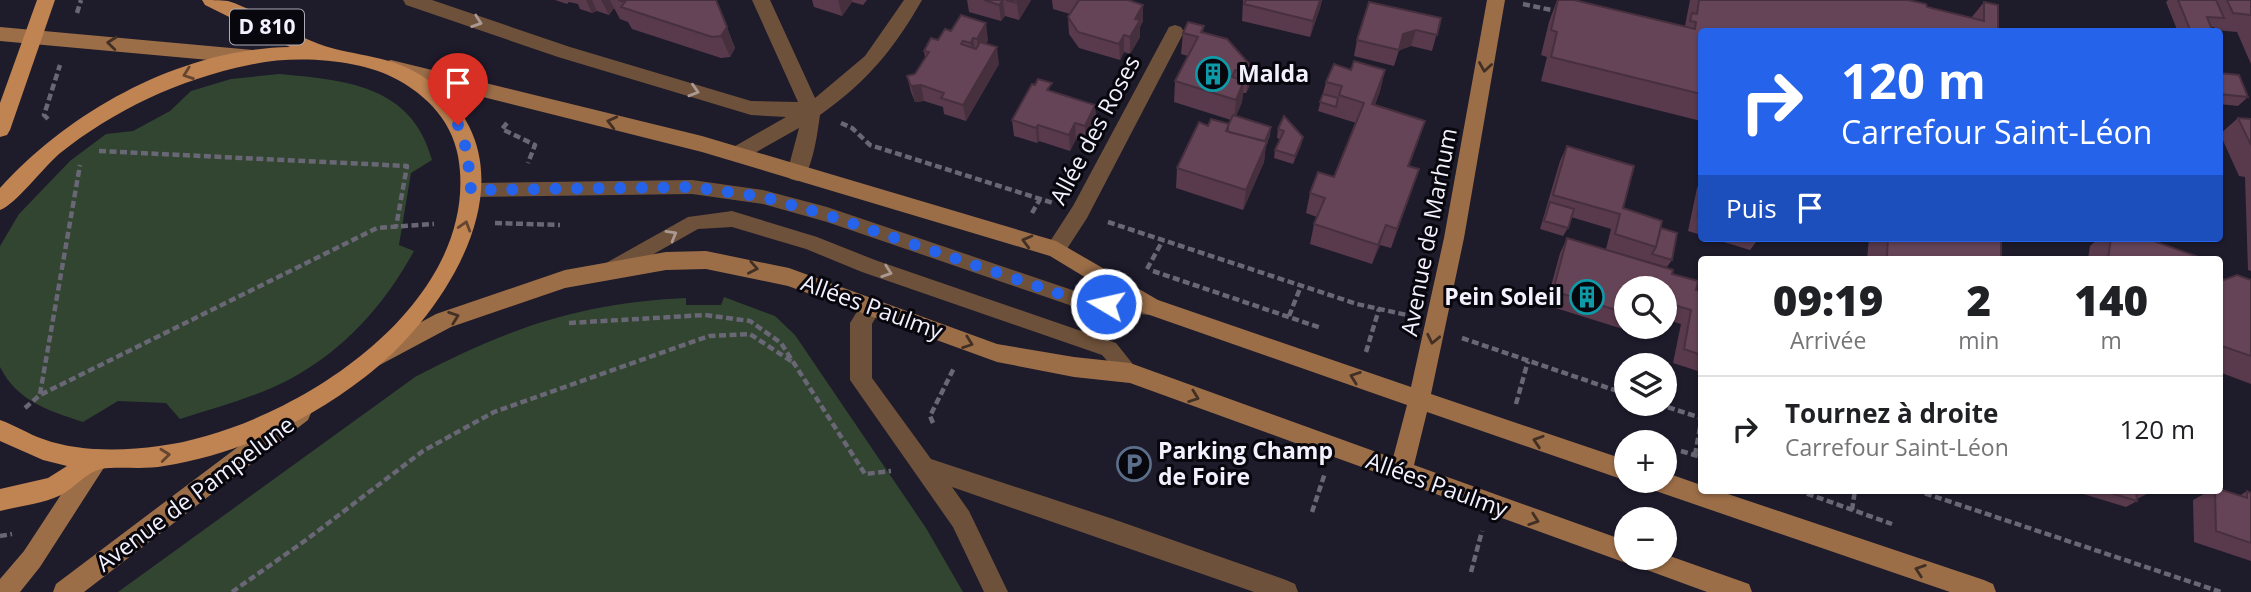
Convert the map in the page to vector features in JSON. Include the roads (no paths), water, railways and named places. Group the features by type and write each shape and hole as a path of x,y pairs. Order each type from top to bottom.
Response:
{"main road":[{"path":"0,130 46,0"},
{"name":"D 810","path":"211,0 323,53"},
{"name":"Avenue de Marhum","path":"1401,473 1465,188 1496,0"},
{"path":"0,34 253,57 323,53 370,61 737,155 1056,249 1151,307 1614,467"},
{"path":"0,202 19,178 68,135 128,99 191,72 253,57"},
{"path":"0,430 44,450 97,459 172,455 251,432 324,395 372,360 416,316 449,268 467,221 471,190 467,151 458,125 446,108 426,88 400,72 370,61"},
{"name":"Allées Paulmy","path":"372,360 444,320 565,279 666,261 706,260 789,277 997,352 1074,367 1130,373 1614,548"},
{"name":"Avenue de Pampelune","path":"65,592 324,395"},
{"path":"0,500 53,487 97,459"},
{"path":"5,592 32,559 97,459"},
{"path":"1677,487 1984,592"},
{"path":"1677,570 1740,592"}],"street":[{"path":"412,0 565,52 751,108 811,110"},
{"path":"761,0 811,110 806,143 797,173"},
{"path":"737,155 811,110 857,77 883,45 913,0"},
{"name":"Allée des Roses","path":"1056,249 1080,212 1175,32"},
{"path":"870,306 861,323 861,380 961,519 996,592"},
{"path":"923,467 1113,530 1286,592"}],"lane":[{"path":"471,190 692,187 763,197 827,215 1084,302 1151,307"},
{"name":"Allées Paulmy","path":"692,187 732,219 810,243 1109,349 1130,373"},
{"name":"Allées Paulmy","path":"613,269 695,222 732,219"}],"place":[{"name":"Malda","path":"1213,74"},
{"name":"Pein Soleil","path":"1587,297"},
{"name":"Parking Champ de Foire","path":"1134,464"}]}
